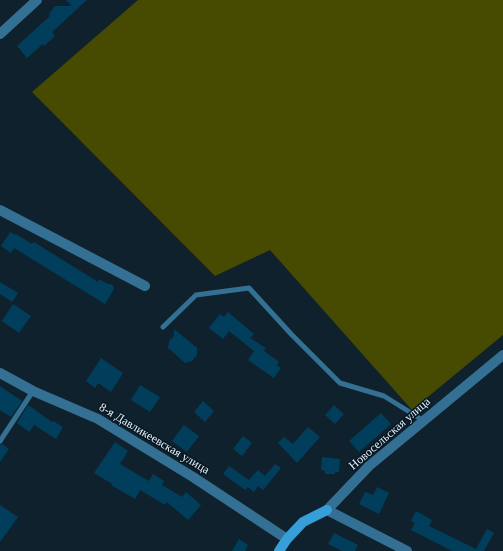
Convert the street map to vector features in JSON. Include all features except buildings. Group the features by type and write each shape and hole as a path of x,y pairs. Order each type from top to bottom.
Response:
{"street":[{"path":"0,34 37,0"},
{"path":"0,19 9,25"},
{"path":"0,210 145,286"},
{"name":"Новосельская улица","path":"279,551 287,539 303,522 328,510 370,466 503,355"},
{"name":"8-я Давликеевская улица","path":"0,373 33,391 98,419 193,477 287,539"},
{"path":"328,510 407,551"}],"lane":[{"path":"163,327 196,295 249,288 292,335 340,383 384,396 424,421"},
{"path":"0,441 33,391"}],"shaded area":[{"path":"138,0 503,0 503,335 412,410 270,250 215,276 32,92"}]}
